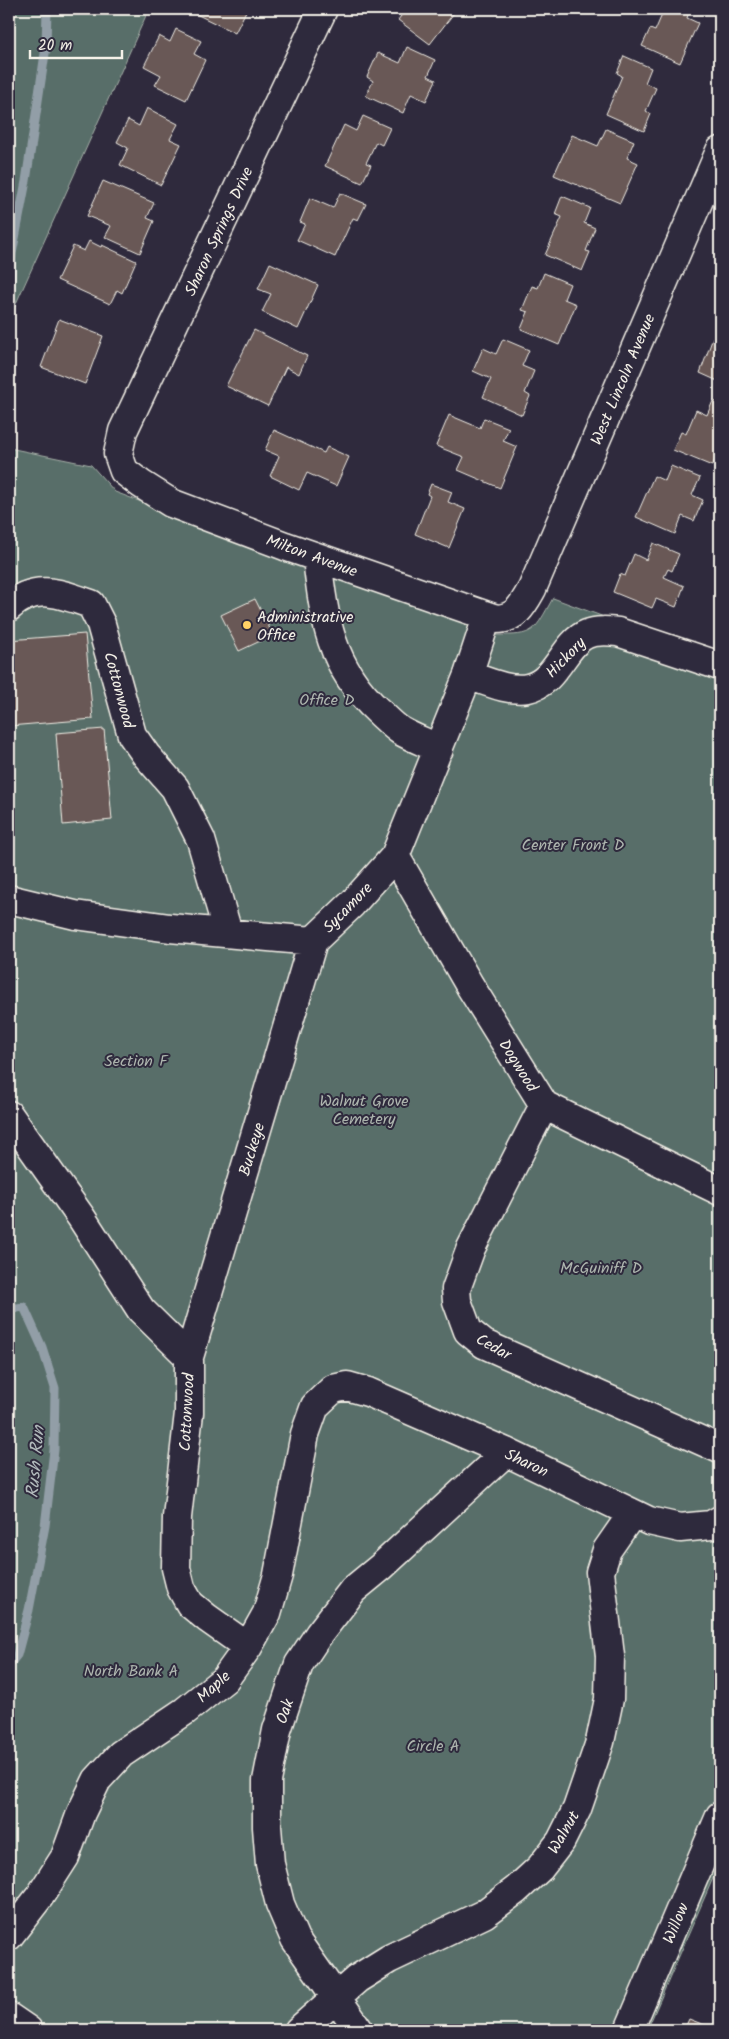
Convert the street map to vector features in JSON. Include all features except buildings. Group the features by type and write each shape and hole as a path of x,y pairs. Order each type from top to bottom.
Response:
{"street":[{"name":"Sharon Springs Drive","path":"118,454 123,431 323,9"},
{"name":"West Lincoln Avenue","path":"522,607 536,580 720,151"},
{"name":"Milton Avenue","path":"118,454 124,472 171,503 317,558 487,617 498,620 510,618 522,607"},
{"path":"317,558 331,641 342,666 363,697 399,730 439,749"},
{"name":"Cottonwood","path":"9,607 17,599 35,592 61,594 91,604 101,624 132,735 146,755 175,788 197,831 228,933"},
{"name":"Sycamore","path":"9,899 75,916 313,941 352,904 395,856 468,674 487,617"},
{"name":"Hickory","path":"468,674 491,684 529,688 549,677 572,647 586,634 601,631 618,632 720,666"},
{"name":"Dogwood","path":"395,856 470,986 544,1105 718,1185"},
{"name":"Buckeye","path":"189,1357 313,941"},
{"name":"Cedar","path":"544,1105 471,1248 456,1289 457,1301 468,1331 484,1344 720,1449"},
{"name":"Cottonwood","path":"9,1115 81,1217 141,1310 189,1357 189,1413 177,1518 176,1568 182,1588 190,1604 248,1647"},
{"name":"Sharon","path":"333,1389 347,1386 368,1392 506,1452 648,1521 680,1528 711,1525 720,1520"},
{"name":"Maple","path":"9,1936 40,1896 64,1857 97,1780 121,1754 185,1711 225,1679 248,1647 267,1613 278,1575 305,1434 315,1406 333,1389"},
{"name":"Oak","path":"359,2030 295,1939 280,1904 270,1864 266,1827 267,1780 277,1730 299,1664 319,1634 353,1590 381,1567 506,1452"},
{"name":"Walnut","path":"300,2030 357,1979 389,1959 484,1914 516,1890 540,1868 561,1841 578,1809 600,1742 609,1699 610,1656 600,1572 607,1550 632,1514"},
{"name":"Willow","path":"629,2030 720,1816"},
{"path":"9,2017 28,2030"}],"green space":[{"path":"9,9 149,9 9,319"},
{"name":"Walnut Grove Cemetery","path":"9,448 91,465 115,492 496,635 519,634 532,630 542,618 553,598 720,660 720,1862 647,2030 9,2030"}],"waterway":[{"name":"Rush Run","path":"9,313 12,254 26,181 46,47 47,9"},
{"name":"Rush Run","path":"9,1309 24,1307 42,1347 55,1388 54,1450 45,1526 29,1610 17,1655 9,1665"}],"place":[{"name":"Administrative Office","path":"247,625"}],"park label":[{"name":"Office D","path":"327,699"},
{"name":"Center Front D","path":"573,844"},
{"name":"Section F","path":"136,1060"},
{"name":"McGuiniff D","path":"601,1267"},
{"name":"North Bank A","path":"131,1670"},
{"name":"Circle A","path":"433,1745"}]}
